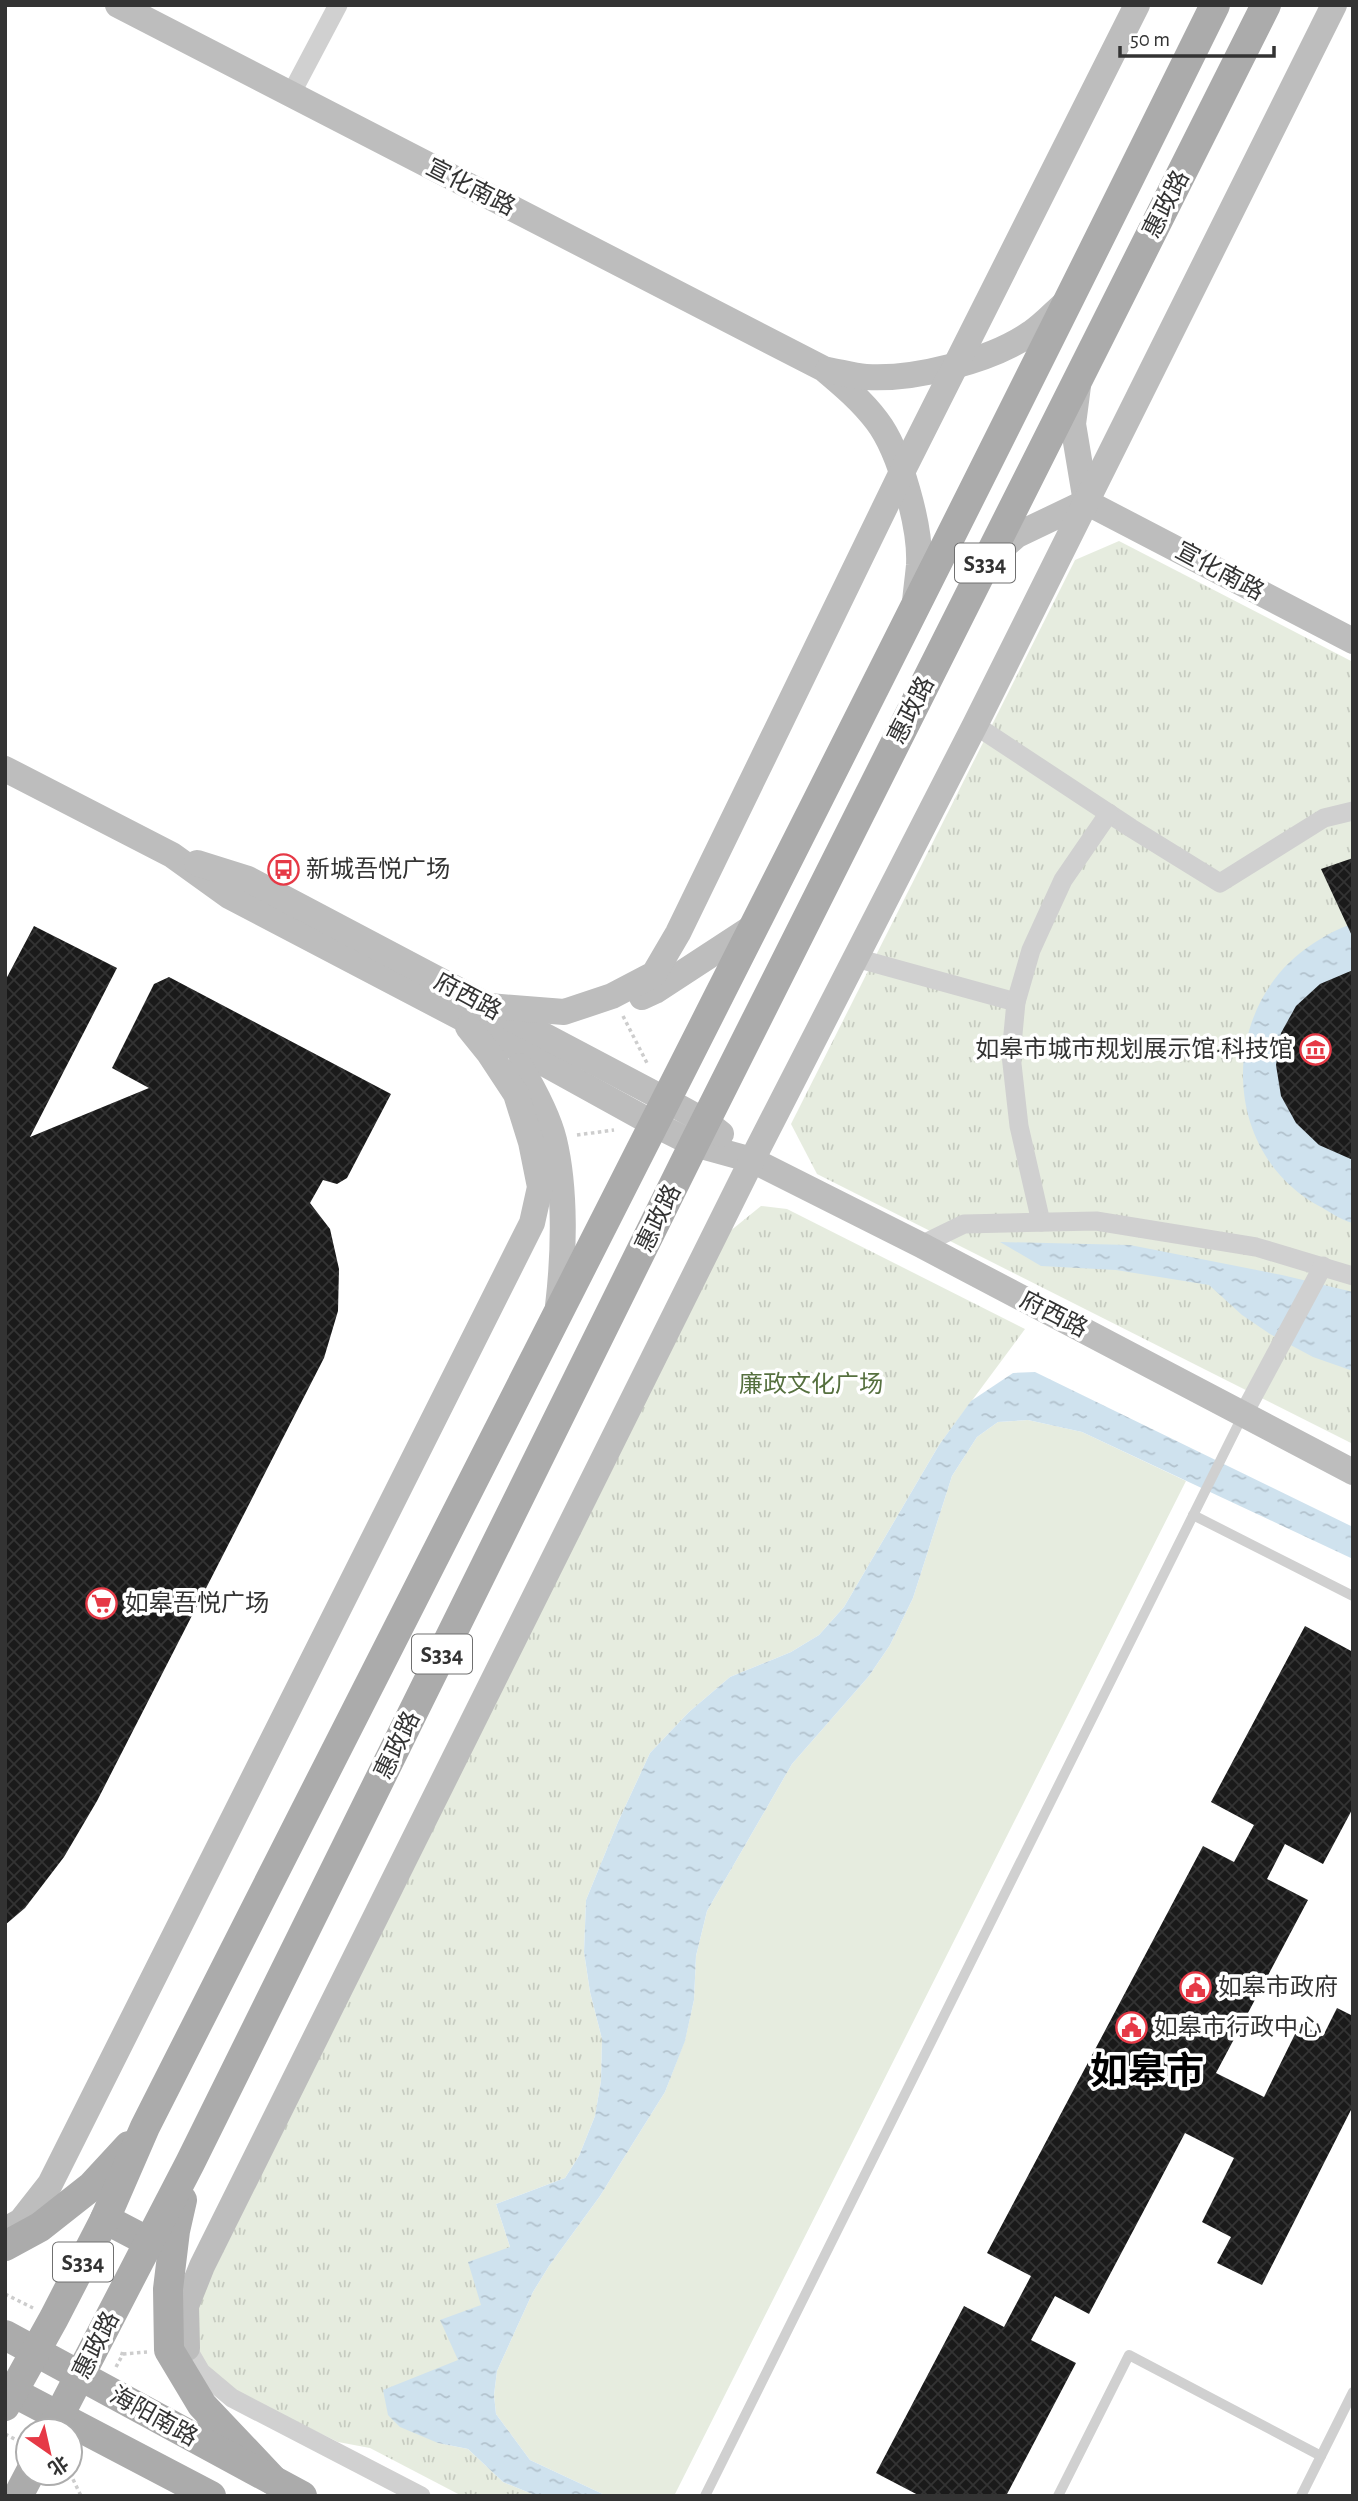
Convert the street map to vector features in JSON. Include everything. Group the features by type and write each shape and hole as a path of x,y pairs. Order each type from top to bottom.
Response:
{"main road":[{"name":"宣化南路","path":"118,5 824,369"},
{"path":"489,1006 564,1012 612,996 654,974 678,933 902,472 1138,5"},
{"name":"惠政路","path":"8,2396 35,2352 105,2219 145,2127 756,925 1215,5"},
{"name":"惠政路","path":"58,2417 191,2163 700,1133 1266,5"},
{"path":"187,2348 186,2306 202,2266 752,1160 975,725 1334,5"},
{"path":"824,369 864,377 887,377 957,365 998,352 1032,332 1070,298"},
{"path":"824,369 853,392 879,424 902,472 914,517 919,562 914,607"},
{"path":"1079,374 1073,424 1086,502"},
{"name":"宣化南路","path":"1086,502 1353,641"},
{"path":"984,564 1017,535 1086,502"},
{"name":"府西路","path":"5,769 172,855 229,896 460,1017 513,1033 1353,1472"},
{"name":"府西路","path":"172,855 248,879 489,1006 513,1033"},
{"path":"558,1311 564,1261 561,1195 554,1139 513,1033 569,1022 619,1007 654,991 756,925"},
{"path":"5,2230 21,2221 50,2184 532,1223 540,1187 531,1142 516,1094 489,1053 460,1017"},
{"path":"5,2246 40,2227 92,2186 145,2127"},
{"path":"191,2163 176,2231 168,2289 169,2350 202,2405 273,2480"},
{"path":"105,2219 149,2242"},
{"name":"海阳南路","path":"5,2335 302,2496"},
{"name":"海阳南路","path":"8,2396 42,2417"},
{"name":"海阳南路","path":"84,2438 200,2490"},
{"path":"200,2490 210,2446"}],"street":[{"path":"291,94 338,5"},
{"path":"975,725 1220,883 1324,818 1353,811"},
{"path":"1041,1222 1019,1126 1011,1055 1016,1002 1031,950 1063,880 1109,813"},
{"path":"856,958 1016,1002"},
{"path":"921,1245 964,1224 1096,1221 1256,1248 1353,1276"},
{"path":"1244,1413 1323,1266"},
{"path":"187,2348 201,2372 232,2398 421,2496"}],"lane":[{"path":"710,2494 1244,1413"},
{"path":"1194,1515 1353,1596"},
{"path":"1058,2496 1129,2354 1321,2456"},
{"path":"1301,2496 1353,2392"}],"path":[{"path":"619,1007 648,1065"},
{"path":"554,1139 617,1129"}],"green space":[{"path":"1119,541 1353,662 1353,1444 817,1174 791,1124 1075,560"},
{"name":"廉政文化广场","path":"761,1206 787,1209 1025,1329 939,1445 844,1607 819,1635 791,1652 730,1677 689,1712 650,1753 586,1900 584,1952 590,1992 602,2039 601,2081 595,2116 579,2156 565,2178 496,2204 510,2247 458,2360 438,2443 468,2449 503,2482 537,2496 462,2496 370,2448 338,2442 218,2383 192,2341 193,2312 729,1232"},
{"path":"1028,1420 1082,1432 1186,1481 674,2496 607,2496 530,2460 496,2414 494,2395 497,2371 533,2292 600,2196 665,2092 685,2040 694,2000 696,1956 707,1911 792,1764 869,1676 890,1645 913,1598 952,1476 977,1437 998,1422"}],"water":[{"path":"1353,924 1353,1223 1319,1206 1286,1181 1262,1150 1248,1114 1243,1076 1247,1038 1260,1002 1283,969 1314,943"},
{"path":"1000,1242 1130,1245 1353,1292 1353,1371 1313,1357 1270,1334 1242,1315 1209,1285 1116,1270 1041,1266"},
{"path":"1035,1372 1353,1527 1353,1559 1082,1432 1028,1420 998,1422 977,1437 952,1476 913,1598 890,1645 869,1676 792,1764 707,1911 696,1956 694,2000 685,2041 665,2092 600,2196 533,2292 497,2371 494,2395 496,2414 530,2460 607,2496 537,2496 503,2482 468,2449 438,2443 400,2427 388,2415 383,2390 458,2360 440,2320 481,2305 468,2262 510,2247 496,2204 565,2178 579,2156 595,2116 601,2081 602,2039 590,1992 584,1952 586,1900 650,1753 689,1712 730,1677 791,1652 819,1635 844,1607 939,1445 971,1401 1013,1373"}],"building":[{"path":"1353,858 1353,938 1321,869"},
{"name":"如皋吾悦广场","path":"34,926 117,968 30,1137 149,1088 112,1068 154,984 169,977 391,1094 347,1178 337,1184 323,1180 310,1203 330,1229 339,1269 338,1311 324,1358 97,1801 64,1857 25,1908 5,1925 5,981"},
{"name":"如皋市城市规划展示馆·科技馆","path":"1353,970 1353,1160 1319,1145 1296,1123 1281,1096 1276,1065 1281,1033 1296,1006 1320,984"},
{"name":"如皋市政府","path":"1305,1626 1353,1652 1353,1808 1323,1864 1285,1844 1267,1879 1308,1900 1216,2073 1264,2097 1300,2024 1323,2036 1337,2008 1353,2016 1353,2106 1262,2285 1217,2263 1231,2237 1202,2222 1234,2158 1185,2133 1089,2314 1055,2296 1031,2340 1076,2363 1006,2496 920,2496 876,2473 964,2306 1004,2327 1031,2276 987,2253 1203,1846 1234,1862 1254,1825 1211,1802"}],"place":[{"name":"新城吾悦广场","path":"283,869"},
{"name":"如皋市城市规划展示馆·科技馆","path":"1316,1049"},
{"name":"如皋吾悦广场","path":"102,1603"},
{"name":"如皋市政府","path":"1195,1987"},
{"name":"如皋市行政中心","path":"1131,2027"}],"district":[{"name":"如皋市","path":"1147,2071"}]}
